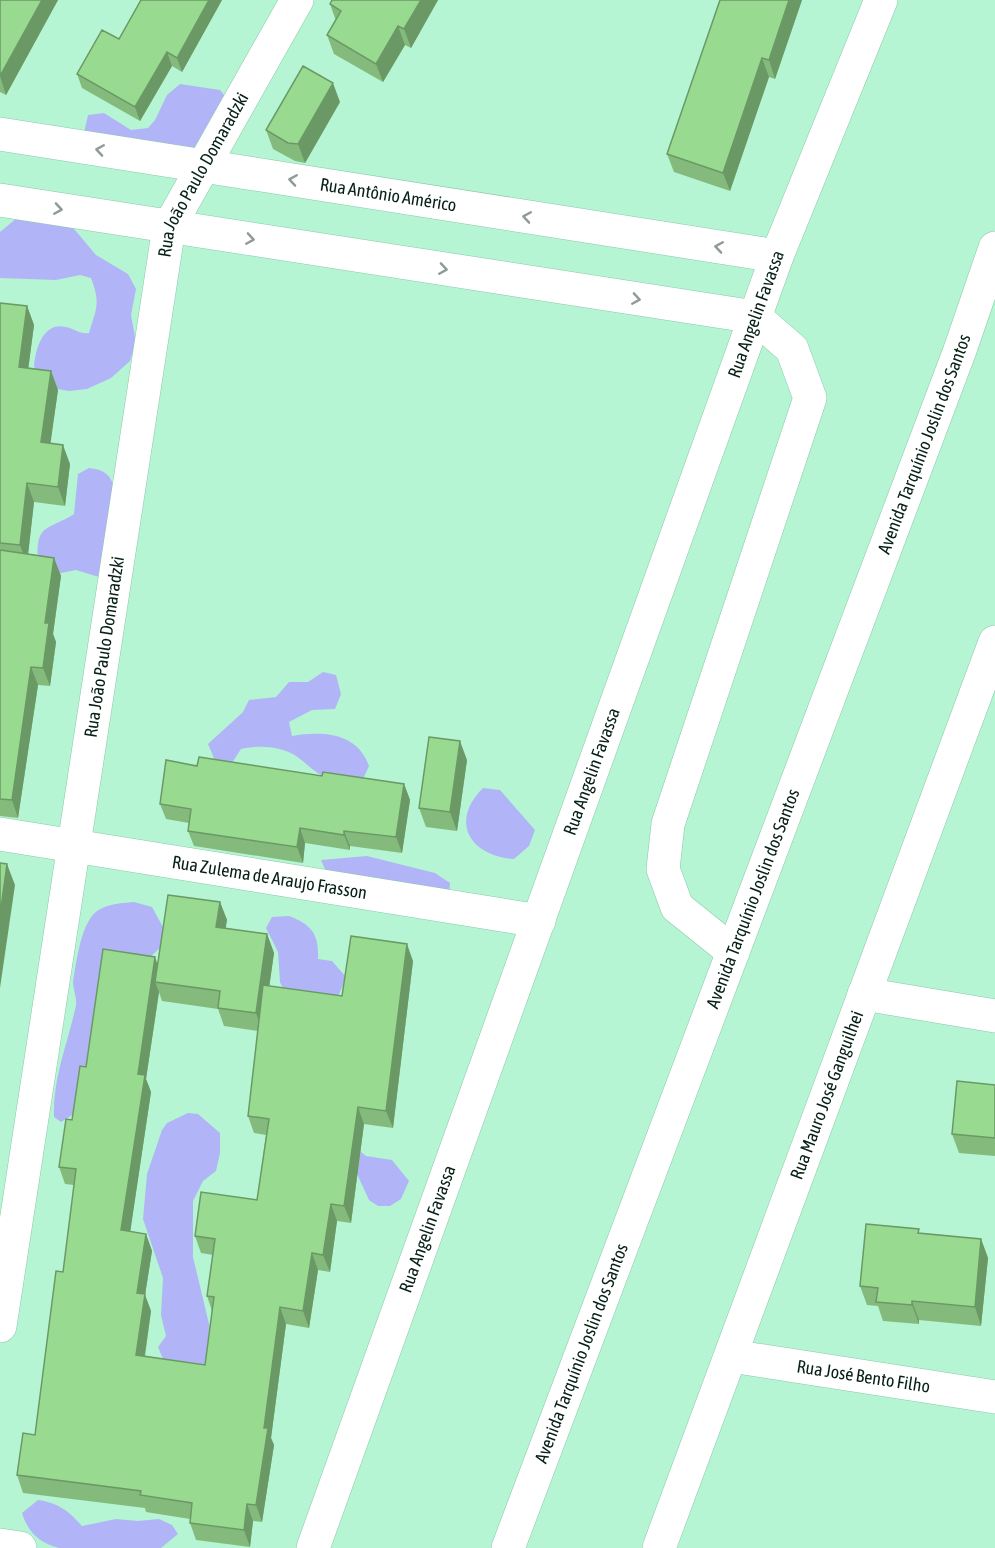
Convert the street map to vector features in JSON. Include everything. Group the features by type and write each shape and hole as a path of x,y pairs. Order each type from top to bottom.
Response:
{"street":[{"name":"Rua João Paulo Domaradzki","path":"0,1326 170,227 297,0"},
{"name":"Rua Angelin Favassa","path":"313,1548 777,256 882,0"},
{"name":"Rua Antônio Américo","path":"0,134 777,256"},
{"path":"0,200 755,317 792,349 810,398 668,824 663,869 677,907 733,952"},
{"name":"Avenida Tarquínio Joslin dos Santos","path":"508,1548 960,350 995,249"},
{"name":"Rua Mauro José Ganguilhei","path":"659,1548 995,642"},
{"name":"Rua Zulema de Araujo Frasson","path":"0,834 539,921"},
{"path":"864,994 995,1016"},
{"name":"Rua José Bento Filho","path":"731,1356 995,1397"},
{"path":"0,1545 20,1548"}],"shaded area":[{"path":"180,84 220,90 225,96 194,156 84,133 88,115 104,113 131,130 148,128 155,120 167,95"},
{"path":"23,213 52,213 75,230 96,255 128,274 136,289 131,315 136,342 130,361 111,378 87,389 69,391 58,389 34,367 38,345 51,328 66,327 89,333 97,300 91,278 80,275 56,280 0,278 0,232"},
{"path":"89,468 105,473 115,488 99,577 76,570 56,574 38,563 41,534 50,526 74,514 78,474"},
{"path":"323,672 336,675 341,694 335,709 312,710 289,722 292,736 326,734 347,740 356,746 369,766 364,777 341,780 327,778 290,753 276,748 262,747 241,749 228,769 219,770 208,744 243,712 249,700 276,697 289,682 308,682"},
{"path":"483,788 500,790 535,830 529,846 514,859 486,851 469,835 466,825 467,813"},
{"path":"367,856 435,873 450,883 449,896 327,874 321,860"},
{"path":"134,902 152,907 163,927 160,948 149,958 90,1049 74,1114 61,1122 54,1117 54,1102 76,1005 73,982 82,939 88,922 96,912 112,905"},
{"path":"289,916 312,931 317,943 318,959 332,961 346,977 336,1002 285,993 280,982 278,952 266,928 272,917"},
{"path":"188,1113 198,1114 220,1133 220,1153 216,1171 203,1181 193,1201 193,1257 210,1328 211,1375 174,1371 163,1359 158,1347 166,1336 161,1315 163,1278 143,1219 147,1174 162,1130 167,1123"},
{"path":"357,1149 366,1156 392,1160 409,1181 401,1199 390,1206 378,1206 369,1200 357,1174"},
{"path":"38,1500 62,1508 82,1526 116,1519 138,1521 159,1519 172,1525 178,1534 161,1548 59,1548 35,1536 24,1520 22,1513"}],"building":[{"path":"0,0 42,0 0,76"},
{"path":"141,0 209,0 177,58 167,52 135,107 77,74 102,30 119,39"},
{"path":"332,0 421,0 404,29 398,26 376,64 327,35 341,11 330,4"},
{"path":"720,0 789,0 769,60 762,58 723,173 667,154"},
{"path":"303,66 333,83 298,144 288,143 266,130"},
{"path":"0,303 27,306 19,367 51,371 41,442 63,445 58,487 27,483 20,545 0,543"},
{"path":"0,550 54,558 45,623 49,623 43,668 31,667 12,800 0,799"},
{"path":"429,737 460,741 450,812 419,808"},
{"path":"199,757 322,776 323,772 404,784 396,837 344,831 344,835 300,828 297,847 188,831 191,809 160,804 166,760 197,766"},
{"path":"0,863 7,864 0,915"},
{"path":"168,895 220,902 216,927 267,934 256,1013 218,1008 220,991 155,982"},
{"path":"351,936 407,944 386,1111 358,1107 344,1206 331,1204 323,1255 312,1253 303,1311 280,1307 264,1428 268,1428 256,1505 247,1504 244,1530 190,1523 192,1503 140,1495 141,1491 17,1475 23,1433 35,1435 56,1271 63,1272 76,1169 59,1167 66,1119 72,1120 80,1066 86,1067 103,949 155,957 138,1074 145,1075 121,1230 146,1234 137,1293 145,1294 136,1355 205,1365 214,1297 207,1296 215,1239 195,1236 201,1192 257,1200 269,1119 248,1116 263,985 342,996"},
{"path":"957,1081 995,1085 995,1138 952,1134"},
{"path":"866,1224 919,1229 918,1233 981,1239 975,1307 912,1301 912,1305 876,1302 878,1288 860,1286"}]}
